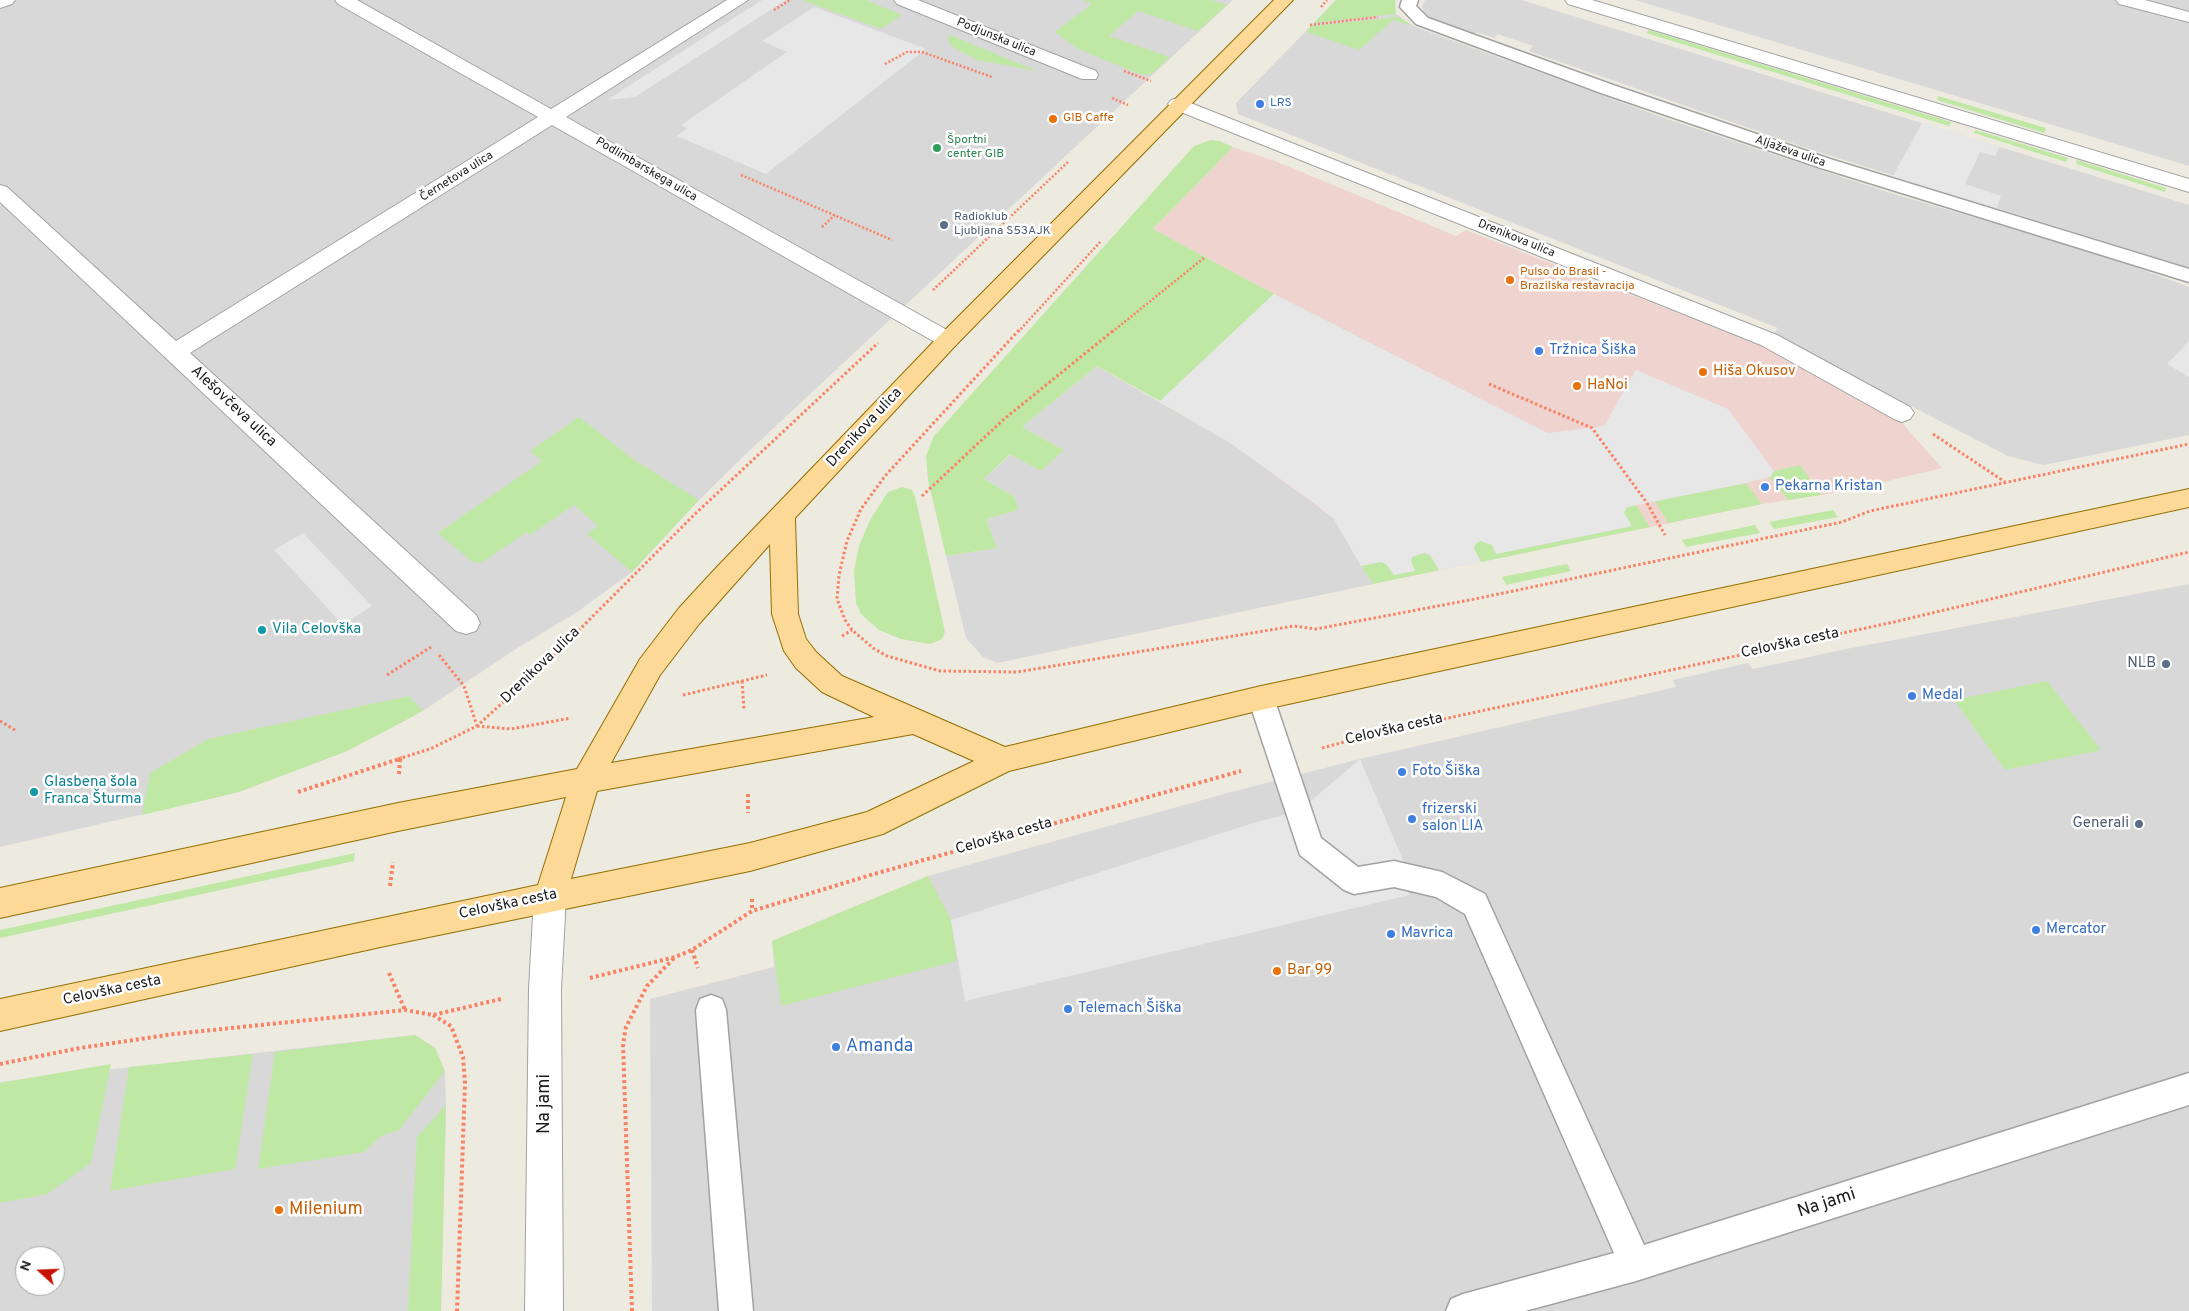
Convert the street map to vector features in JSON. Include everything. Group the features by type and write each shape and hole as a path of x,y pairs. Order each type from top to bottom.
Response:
{"main road":[{"name":"Drenikova ulica","path":"550,897 586,780 650,666 689,616 948,340 1178,104 1284,0"},
{"name":"Celovška cesta","path":"0,1015 385,931 750,857 872,824 1004,760 1261,698 2189,498"},
{"path":"782,515 786,614 794,644 806,660 832,684 914,722 1004,760"},
{"path":"0,903 398,817 586,780 914,722"}],"street":[{"path":"0,3 6,0"},
{"name":"Podlimbarskega ulica","path":"344,0 948,340"},
{"name":"Černetova ulica","path":"175,352 553,118 738,0"},
{"name":"Podjunska ulica","path":"903,0 1088,75"},
{"path":"1574,0 2189,186"},
{"path":"2125,0 2189,17"},
{"name":"Drenikova ulica","path":"1178,104 1769,340 1902,413"},
{"name":"Alešovčeva ulica","path":"0,190 466,623"},
{"name":"Na jami","path":"544,1311 545,989 550,897"}],"lane":[{"name":"Aljaževa ulica","path":"1412,7 1422,21 1438,28 1607,89 1824,164 2189,276"},
{"path":"1261,698 1283,759 1310,846 1354,882 1394,874 1442,885 1475,904 1636,1264"},
{"path":"711,1010 736,1311"},
{"name":"Na jami","path":"1463,1311 1636,1264 2189,1089"}],"path":[{"path":"1302,26 1412,7"},
{"path":"885,64 907,52 922,52 992,77"},
{"path":"741,175 892,240"},
{"path":"816,232 835,215"},
{"path":"1102,240 885,476 861,509 847,541 838,585 839,605 845,620 852,630 873,648 907,663 957,673 989,674 1017,672 1294,626 1316,629 1475,599 1842,522 1870,511 2189,444"},
{"path":"922,496 1004,419 1205,257"},
{"name":"Drenikova ulica","path":"477,726 548,661 695,514 880,340"},
{"path":"1489,384 1592,428 1647,503 1665,535"},
{"path":"1902,413 2005,482"},
{"name":"Celovška cesta","path":"620,972 675,957 692,950 752,911 874,874 1374,734 1884,624 2189,552"},
{"path":"388,675 466,623"},
{"path":"432,646 464,686 477,726"},
{"path":"708,688 742,681 750,857"},
{"path":"0,721 15,730"},
{"path":"400,760 458,737 477,726 511,729"},
{"path":"398,817 385,931 384,963 404,1010"},
{"path":"632,1311 623,1044 626,1027 647,986 675,957"},
{"path":"433,1015 466,1007"},
{"path":"0,1064 80,1048 174,1034 404,1010 433,1015 452,1026 463,1057 465,1083 458,1311"}],"shaded area":[{"path":"0,0 1233,0 749,451 699,500 632,572 577,612 519,647 423,711 347,751 239,792 0,847"},
{"path":"762,0 786,0 635,97 607,100"},
{"path":"1336,0 1395,0 1396,14 1413,26 1664,118 1887,192 2106,256 2189,287 2189,435 2044,465 2008,456 1773,335 1778,328 1238,114 1236,103"},
{"path":"1425,0 1521,0 2189,205 2189,268 1809,149 1529,51 1533,46 1498,34 1494,38 1476,32 1474,34 1430,18 1424,12 1422,6"},
{"path":"1635,0 2189,0 2189,166 2053,125"},
{"path":"814,7 926,49 766,174 677,136 687,128 681,125 787,52 762,41"},
{"path":"1922,123 2000,147 1995,156 1980,152 1965,184 2001,196 1997,208 1893,176"},
{"path":"1233,147 1275,161 1456,236 1466,230 1769,349 1894,414 1942,468 1846,491 1762,504 1373,584 1334,519 1232,444 1160,401 1274,294 1153,229"},
{"name":"Tržnica Šiška","path":"1274,294 1548,433 1604,426 1636,370 1728,409 1774,471 1770,477 1746,483 1627,507 1624,513 1632,526 1496,554 1492,545 1480,541 1475,544 1474,549 1481,562 1439,570 1430,555 1424,553 1412,557 1411,561 1415,571 1394,575 1386,564 1380,562 1361,566 1334,519 1232,444 1160,401"},
{"path":"2189,341 2189,377 2167,364"},
{"path":"1097,366 1232,444 1334,519 1373,584 997,663 983,657 966,638 946,556 997,548 986,519 1017,510 1015,497 984,479 1011,454 1064,450 1022,427"},
{"path":"303,533 372,606 343,625 274,550"},
{"path":"2189,584 2189,1311 652,1311 650,999 774,967 772,941 928,876 1235,791 1360,759 1676,687 1673,680 1748,663 1753,669 1846,649"},
{"path":"1360,759 1403,860 1409,895 965,1001 951,920 1253,823 1299,811"},
{"path":"415,1035 435,1048 445,1071 446,1105 441,1311 0,1311 0,1082"}],"green space":[{"path":"802,0 866,0 902,15 881,29"},
{"path":"1082,0 1211,0 1227,5 1198,31 1138,11 1109,36 1170,57 1152,74 1142,75 1078,49 1055,32 1092,4"},
{"path":"1336,0 1395,0 1396,14 1314,23"},
{"path":"1399,17 1413,26 1393,20 1359,50 1306,32 1311,26"},
{"path":"1649,30 1951,122 1949,126 1646,33"},
{"path":"950,35 1037,71 977,60 951,46 948,39"},
{"path":"1938,96 2046,128 2044,133 1937,100"},
{"path":"1976,130 2068,158 2066,162 1974,133"},
{"path":"1211,140 1233,147 1153,229 1274,294 1160,401 1097,366 1022,427 1064,450 1041,471 1010,454 984,479 1015,497 1018,510 986,519 997,548 946,556 928,480 926,456 934,436 1194,146"},
{"path":"2077,160 2166,188 2165,192 2076,164"},
{"path":"579,417 634,460 699,500 632,572 587,534 598,526 574,505 530,535 527,532 481,563 471,561 438,533 542,461 530,451"},
{"path":"1800,465 1821,495 1788,500 1770,477 1774,471"},
{"path":"1746,483 1762,504 1668,523 1655,501"},
{"path":"902,487 912,490 915,496 945,632 942,639 930,644 901,639 879,630 861,614 856,603 854,571 859,546 870,520 888,492"},
{"path":"1636,505 1650,527 1481,562 1474,549 1475,544 1480,541 1486,542 1492,545 1496,554 1632,526 1624,513 1624,509"},
{"path":"1833,510 1838,517 1774,529 1769,522"},
{"path":"1755,525 1760,533 1686,547 1682,540"},
{"path":"1424,553 1430,555 1439,570 1373,584 1361,566 1380,562 1414,571 1411,561 1412,557"},
{"path":"1567,564 1571,571 1506,585 1502,577"},
{"path":"2047,681 2101,750 2005,770 1954,700"},
{"path":"409,696 423,711 347,751 239,792 142,815 150,773 208,739"},
{"path":"355,853 354,861 0,938 0,930"},
{"path":"928,876 951,920 957,961 781,1006 772,941"},
{"path":"415,1035 435,1048 445,1071 399,1130 381,1136 364,1152 258,1169 275,1052"},
{"path":"253,1054 235,1169 110,1191 129,1067"},
{"path":"111,1064 91,1163 47,1194 0,1203 0,1083"},
{"path":"446,1105 441,1311 408,1311 417,1137"}],"place":[{"name":"LRS","path":"1260,104"},
{"name":"GIB Caffe","path":"1053,119"},
{"name":"Športni center GIB","path":"937,148"},
{"name":"Radioklub Ljubljana S53AJK","path":"944,225"},
{"name":"Pulso do Brasil - Brazilska restavracija","path":"1510,280"},
{"name":"Tržnica Šiška","path":"1539,351"},
{"name":"Hiša Okusov","path":"1703,372"},
{"name":"HaNoi","path":"1577,386"},
{"name":"Pekarna Kristan","path":"1765,487"},
{"name":"Vila Celovška","path":"262,630"},
{"name":"NLB","path":"2166,664"},
{"name":"Medal","path":"1912,696"},
{"name":"Foto Šiška","path":"1402,772"},
{"name":"Glasbena šola Franca Šturma","path":"34,792"},
{"name":"frizerski salon LIA","path":"1412,819"},
{"name":"Generali","path":"2139,824"},
{"name":"Mercator","path":"2036,930"},
{"name":"Mavrica","path":"1391,934"},
{"name":"Bar 99","path":"1277,971"},
{"name":"Telemach Šiška","path":"1068,1009"},
{"name":"Amanda","path":"836,1047"},
{"name":"Milenium","path":"279,1210"}]}
